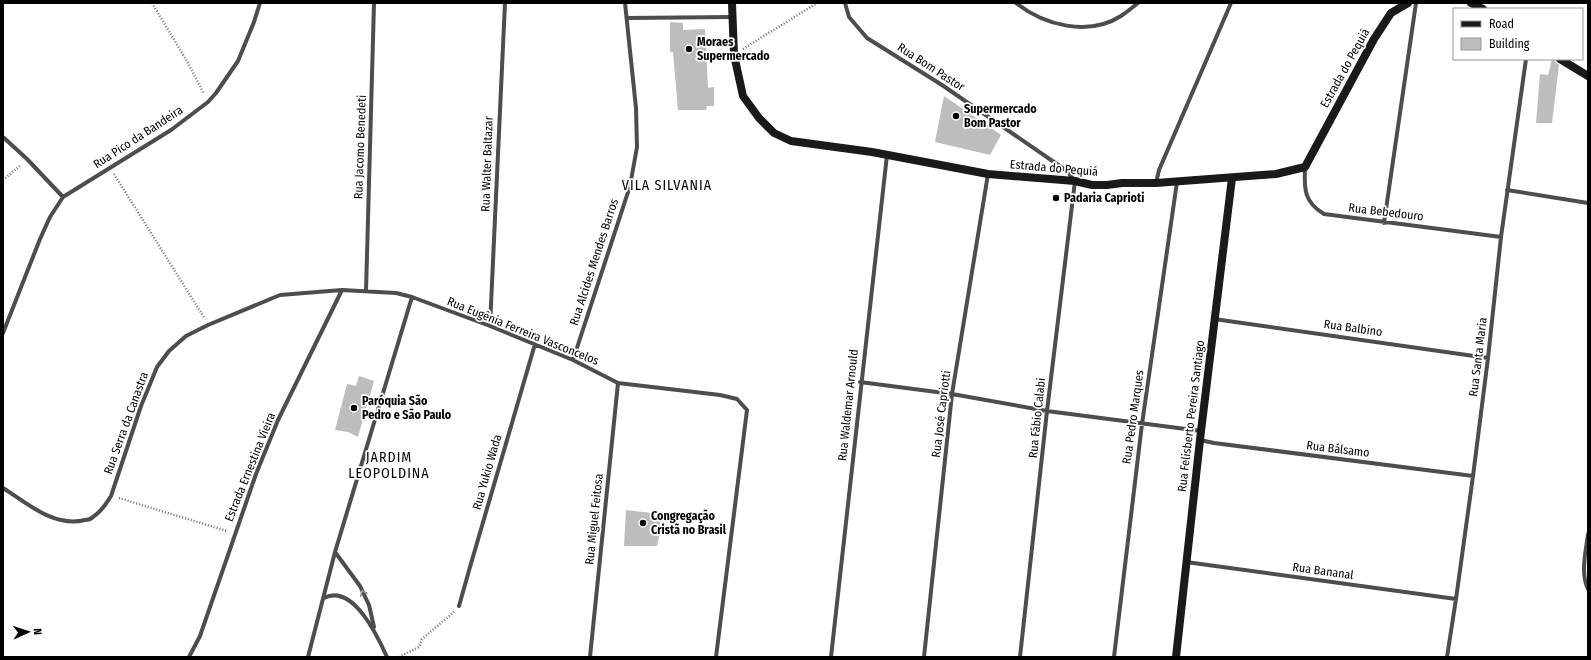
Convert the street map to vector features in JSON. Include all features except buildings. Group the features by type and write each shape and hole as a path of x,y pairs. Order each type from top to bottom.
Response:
{"main road":[{"name":"Estrada do Pequiá","path":"732,3 734,55 743,96 759,118 774,133 791,141 887,155 988,174 1075,181 1092,185 1232,178 1276,174 1305,167 1382,26 1391,12 1408,3"},
{"path":"1471,3 1481,8"},
{"path":"1562,60 1588,76"},
{"name":"Rua Felisberto Pereira Santiago","path":"1176,657 1214,319 1232,178"}],"street":[{"name":"Rua Pico da Bandeira","path":"63,197 172,130 208,102 238,61 260,3"},
{"name":"Rua Jacomo Benedeti","path":"366,291 374,3"},
{"name":"Rua Walter Baltazar","path":"490,326 505,3"},
{"name":"Rua Alcides Mendes Barros","path":"573,360 630,186 637,147 636,108 625,3"},
{"name":"Rua Bom Pastor","path":"845,3 849,17 867,38 949,90 1067,171 1075,181"},
{"path":"1016,3 1026,11 1050,22 1076,27 1101,24 1120,17 1138,3"},
{"path":"1156,183 1159,170 1232,3"},
{"path":"1384,223 1416,3"},
{"path":"627,18 732,17"},
{"name":"Rua Santa Maria","path":"1447,657 1473,476 1501,237 1526,60"},
{"path":"3,137 63,197 50,217 40,239 3,333"},
{"name":"Rua Waldemar Arnould","path":"830,657 860,382 887,155"},
{"name":"Rua Bebedouro","path":"1305,167 1304,185 1308,199 1314,208 1324,214 1501,237"},
{"name":"Rua José Capriotti","path":"924,657 952,394 988,174"},
{"name":"Rua Pedro Marques","path":"1114,657 1142,424 1178,180"},
{"name":"Rua Fábio Calabi","path":"1020,657 1047,410 1075,181"},
{"path":"1507,190 1588,203"},
{"name":"Rua Serra da Canastra","path":"3,488 51,518 62,521 79,522 92,519 104,507 111,496 141,406 157,367 169,351 186,336 208,325 280,295 342,290 366,291"},
{"name":"Estrada Ernestina Vieira","path":"189,657 200,636 256,474 278,420 342,290"},
{"name":"Rua Eugênia Ferreira Vasconcelos","path":"366,291 396,293 412,297 535,344 573,360 618,383 720,395 737,399 747,410 716,657"},
{"path":"308,657 335,552 412,297"},
{"name":"Rua Balbino","path":"1214,319 1488,358"},
{"name":"Rua Yukio Wada","path":"460,606 474,552 535,344"},
{"path":"860,382 952,394 1142,424 1201,431"},
{"name":"Rua Miguel Feitosa","path":"590,657 618,383"},
{"name":"Rua Bálsamo","path":"1200,440 1473,476"},
{"path":"1588,534 1584,561 1585,583 1588,589"},
{"path":"335,552 360,586 369,605 374,630"},
{"name":"Rua Bananal","path":"1186,562 1456,600"},
{"path":"324,598 330,595 343,597 355,606 374,630 387,657"}],"path":[{"path":"152,3 188,63 208,102"},
{"path":"734,55 817,3"},
{"path":"3,180 27,160"},
{"path":"110,167 208,325"},
{"path":"111,496 235,533"},
{"path":"399,657 419,647 422,639 460,606"}],"place":[{"name":"Moraes Supermercado","path":"689,49"},
{"name":"Supermercado Bom Pastor","path":"956,116"},
{"name":"Padaria Caprioti","path":"1056,198"},
{"name":"Paróquia São Pedro e São Paulo","path":"354,408"},
{"name":"Congregação Cristã no Brasil","path":"643,523"}],"district":[{"name":"VILA SILVANIA","path":"667,185"},
{"name":"JARDIM LEOPOLDINA","path":"389,466"}]}
